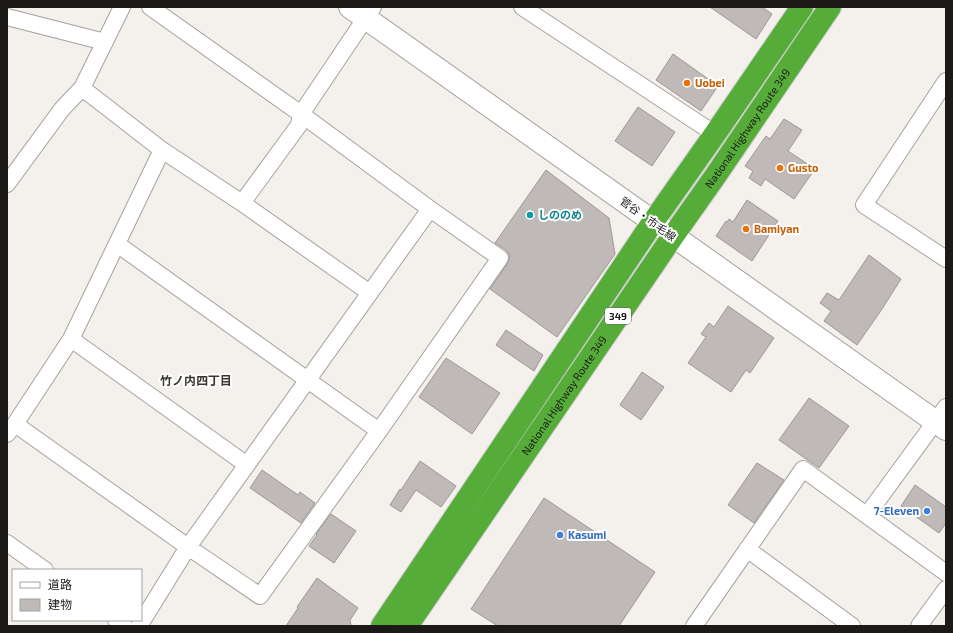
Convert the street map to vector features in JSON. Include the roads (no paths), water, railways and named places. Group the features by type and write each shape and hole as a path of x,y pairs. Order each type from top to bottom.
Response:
{"highway":[{"name":"National Highway Route 349","path":"382,626 653,222 802,7"},
{"name":"National Highway Route 349","path":"407,626 830,7"}],"street":[{"path":"7,184 62,109 82,88 122,7"},
{"path":"150,7 500,258 379,431 260,596 11,429 71,339 162,150"},
{"path":"522,7 715,134"},
{"path":"242,203 299,125 301,114 363,11"},
{"name":"菅谷・市毛線","path":"363,11 653,222 943,419"},
{"path":"7,17 105,42"},
{"path":"946,81 864,205 946,259"},
{"path":"82,88 162,150 242,203 370,293"},
{"path":"139,626 188,548 430,209"},
{"path":"117,244 379,431"},
{"path":"71,339 246,465"},
{"path":"867,515 943,419"},
{"path":"694,626 803,469 946,573"},
{"path":"7,543 44,569"},
{"path":"747,549 852,626"},
{"path":"918,626 946,589"}],"place":[{"name":"Uobei","path":"687,83"},
{"name":"Gusto","path":"780,168"},
{"name":"しののめ","path":"530,215"},
{"name":"Bamiyan","path":"746,229"},
{"name":"7-Eleven","path":"927,511"},
{"name":"Kasumi","path":"560,535"}],"district":[{"name":"竹ノ内四丁目","path":"196,381"}]}
